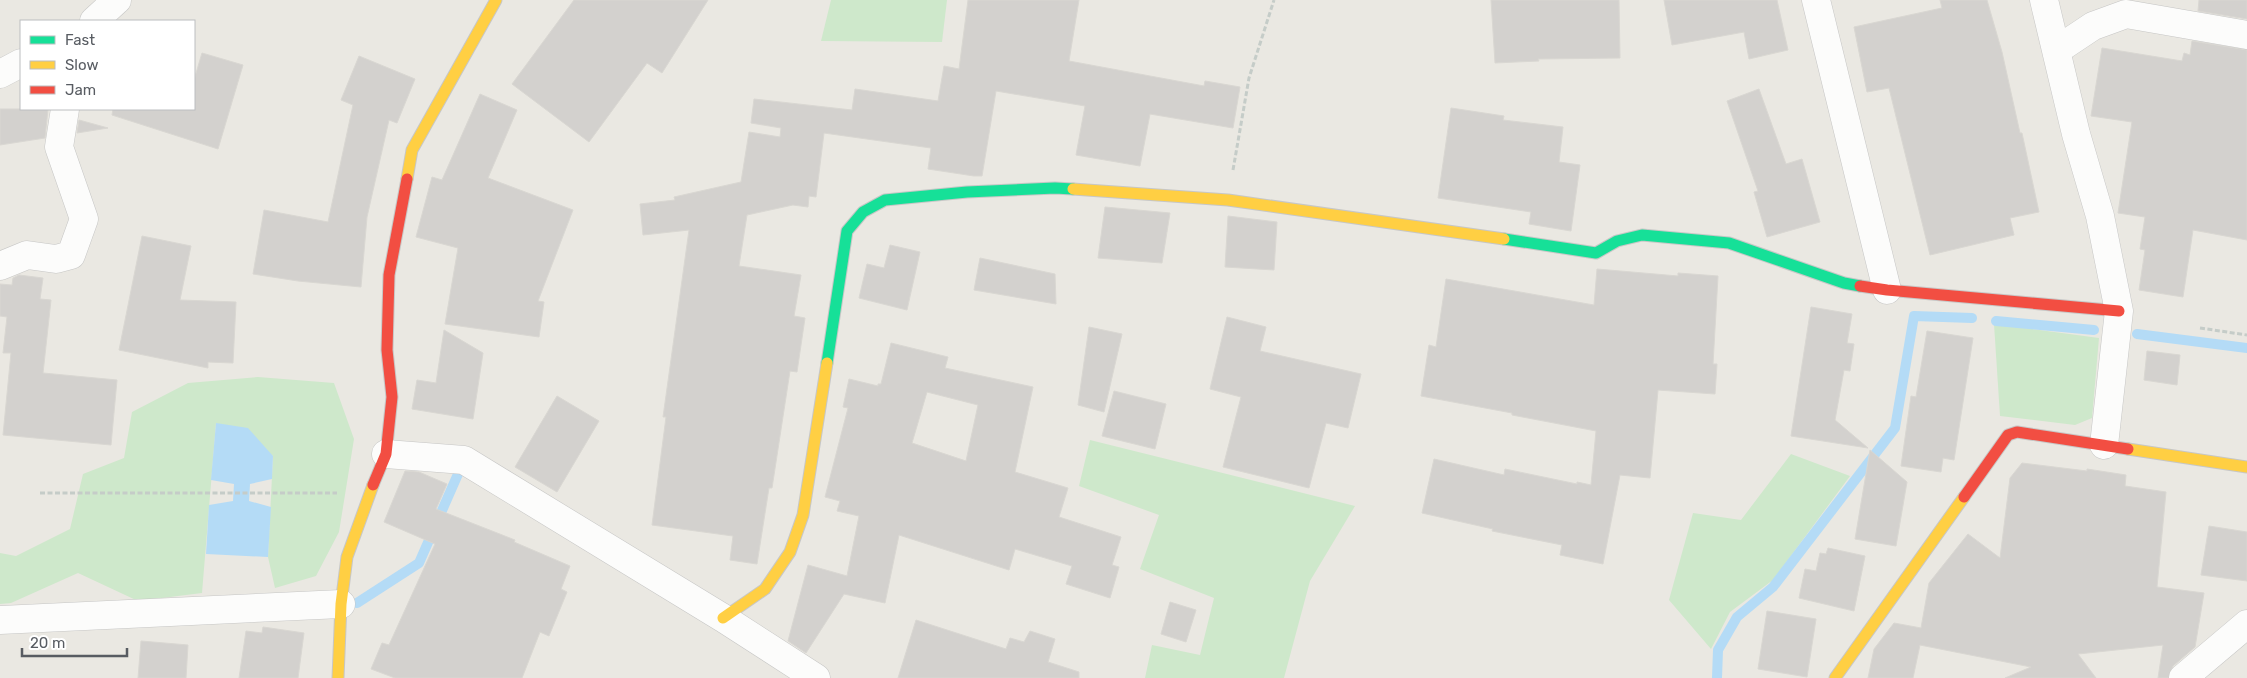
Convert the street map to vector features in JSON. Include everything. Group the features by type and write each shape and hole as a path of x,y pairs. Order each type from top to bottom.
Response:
{"street":[{"path":"95,20 117,0"},
{"path":"338,678 341,604 348,557 369,494 386,454 392,398 387,350 389,276 412,150 496,0"},
{"path":"1816,0 1887,290"},
{"path":"2044,0 2076,134 2100,216 2119,311 2104,445"},
{"path":"2057,50 2093,26 2126,14 2247,35"},
{"path":"0,74 20,64"},
{"path":"0,266 27,255 56,259 71,255 84,219 59,147 65,110"},
{"path":"723,618 765,589 790,552 803,515 847,231 862,212 885,200 967,192 1055,188 1228,200 1436,228 1596,253 1617,241 1642,235 1729,243 1844,283 1887,290 2119,311"},
{"path":"1835,678 2008,435 2017,432 2247,468"},
{"path":"386,454 464,460 723,618 816,678"},
{"path":"0,620 341,604"},
{"path":"2183,678 2247,624"}],"path":[{"path":"1228,200 1249,78 1274,0"},
{"path":"2200,328 2247,335"},
{"path":"40,493 369,494"}],"green space":[{"path":"831,0 947,0 942,42 821,41"},
{"path":"1994,324 2099,338 2092,418 2075,425 2000,416"},
{"path":"258,377 334,383 354,439 339,532 316,576 275,588 268,557 273,456 216,423 202,593 138,601 78,573 11,603 0,604 0,553 16,556 70,529 83,474 124,458 132,412 188,383"},
{"path":"1090,440 1355,506 1310,581 1284,678 1145,678 1152,645 1200,655 1214,598 1140,569 1159,515 1079,486"},
{"path":"1791,454 1850,476 1773,580 1730,612 1711,649 1669,600 1693,513 1741,520"}],"water":[{"path":"216,423 248,428 273,456 272,479 250,484 249,501 271,507 268,557 206,554 209,505 233,501 234,484 211,480"}],"building":[{"path":"574,0 708,0 662,73 647,63 589,142 512,84"},
{"path":"968,0 1079,0 1069,61 1204,86 1205,81 1240,87 1233,128 1150,114 1140,166 1076,155 1085,106 996,91 982,176 928,169 931,148 824,133 816,197 809,196 808,207 793,205 747,215 739,266 801,275 794,316 805,318 797,372 790,371 772,488 769,488 757,564 730,560 733,536 652,525 666,417 663,417 689,230 643,235 640,204 675,200 674,197 741,182 749,132 780,137 781,128 751,123 754,99 852,110 855,89 938,101 944,66 959,69"},
{"path":"1491,0 1619,0 1620,58 1538,59 1539,61 1495,63"},
{"path":"1664,0 1777,0 1788,50 1749,59 1744,32 1672,45"},
{"path":"1940,0 1987,0 2002,52 2020,133 2022,133 2039,212 2010,218 2014,235 1930,255 1889,88 1867,92 1854,27 1942,8"},
{"path":"2199,0 2247,0 2247,19 2198,11"},
{"path":"2192,41 2247,50 2247,240 2193,230 2183,297 2139,290 2145,250 2140,249 2145,217 2118,213 2132,122 2091,116 2102,48 2182,61 2184,53 2190,55"},
{"path":"202,53 243,65 218,149 112,115 113,110 195,110 195,77"},
{"path":"359,56 415,79 397,123 389,120 367,217 361,287 298,281 253,274 264,210 328,222 353,105 341,100"},
{"path":"1759,89 1786,164 1802,159 1820,222 1767,237 1754,192 1758,191 1727,101"},
{"path":"480,94 517,110 488,178 573,210 538,301 544,302 539,337 445,324 458,248 416,237 432,177 442,180"},
{"path":"1451,108 1504,116 1503,120 1563,127 1559,162 1580,165 1571,231 1529,224 1531,212 1438,198"},
{"path":"0,109 48,110 45,138 0,145"},
{"path":"79,120 108,128 77,133"},
{"path":"1105,207 1170,213 1162,263 1098,258"},
{"path":"1228,216 1277,222 1274,270 1225,267"},
{"path":"142,236 191,246 180,300 236,302 233,363 208,362 208,368 119,350"},
{"path":"890,245 920,252 907,310 859,298 867,264 884,268"},
{"path":"980,258 1055,274 1056,304 974,290"},
{"path":"1597,269 1678,276 1678,273 1718,276 1713,364 1717,364 1715,394 1658,390 1650,478 1620,475 1603,564 1560,555 1562,545 1492,531 1493,529 1422,513 1434,459 1504,475 1505,469 1577,484 1577,482 1591,485 1596,431 1421,396 1429,345 1436,347 1446,279 1594,305"},
{"path":"19,275 43,278 40,299 51,300 43,373 117,380 111,445 3,435 11,353 3,353 7,317 0,316 0,284 12,285 13,278"},
{"path":"1811,307 1852,314 1847,343 1854,344 1850,371 1844,370 1835,420 1868,448 1791,436"},
{"path":"1227,317 1266,327 1260,351 1361,374 1348,428 1326,423 1309,488 1223,467 1241,397 1210,389"},
{"path":"1089,327 1122,334 1104,412 1078,405"},
{"path":"444,330 483,353 473,419 412,409 417,380 436,383"},
{"path":"1927,331 1973,338 1954,460 1943,458 1941,472 1901,466 1911,396 1916,397"},
{"path":"891,343 948,357 945,368 1033,387 1015,472 1068,488 1059,517 1121,537 1112,565 1119,567 1110,598 1066,584 1072,566 1015,549 1009,570 899,535 885,603 844,594 806,653 788,641 808,565 847,576 859,516 837,511 840,501 825,497 848,408 843,407 849,379 878,386 878,384 881,384","holes":["927,392 978,405 966,461 912,443"]},
{"path":"2147,351 2180,355 2177,385 2144,380"},
{"path":"1114,391 1166,404 1155,449 1102,436"},
{"path":"557,396 599,421 557,492 515,467"},
{"path":"1870,450 1907,482 1896,546 1855,539"},
{"path":"2022,463 2126,475 2125,486 2166,492 2157,587 2204,593 2195,647 2173,666 2168,678 2158,678 2163,645 2078,654 2096,678 2005,678 2031,667 1920,645 1913,678 1868,678 1874,649 1894,623 1921,628 1929,583 1968,534 2000,558 2010,478"},
{"path":"405,471 419,472 447,484 436,509 515,540 514,542 570,566 561,589 567,592 549,636 540,632 522,678 395,678 371,669 382,643 389,645 435,544 384,522"},
{"path":"2209,526 2247,532 2247,581 2201,575"},
{"path":"1828,548 1865,556 1854,611 1799,598 1805,569 1816,571 1820,553 1826,554"},
{"path":"1170,602 1196,610 1186,642 1161,634"},
{"path":"1767,611 1816,619 1807,677 1758,669"},
{"path":"916,620 1006,649 1010,638 1024,642 1030,631 1055,639 1048,662 1079,672 1079,678 898,678"},
{"path":"263,627 304,633 298,678 239,678 246,631 262,633"},
{"path":"141,641 188,645 186,678 138,678"}],"waterway":[{"path":"1717,678 1718,650 1737,617 1773,587 1895,428 1914,316 1972,318"},
{"path":"1996,321 2094,330"},
{"path":"2137,334 2247,348"},
{"path":"357,603 419,563 458,474"}],"traffic: fast":[{"path":"827,363 847,231 863,212 885,200 967,192 1055,188 1073,189"},
{"path":"1504,239 1596,253 1617,241 1642,235 1729,243 1844,283 1860,286"}],"traffic: slow":[{"path":"407,179 412,150 496,0"},
{"path":"1073,189 1228,200 1504,239"},
{"path":"723,618 765,589 790,552 803,515 827,363"},
{"path":"2128,449 2247,467"},
{"path":"338,678 341,604 347,557 373,485"},
{"path":"1835,678 1964,497"}],"traffic: jam":[{"path":"373,485 386,454 392,397 387,350 389,275 407,179"},
{"path":"1860,286 2119,311"},
{"path":"1964,497 2008,435 2017,432 2128,449"}]}
